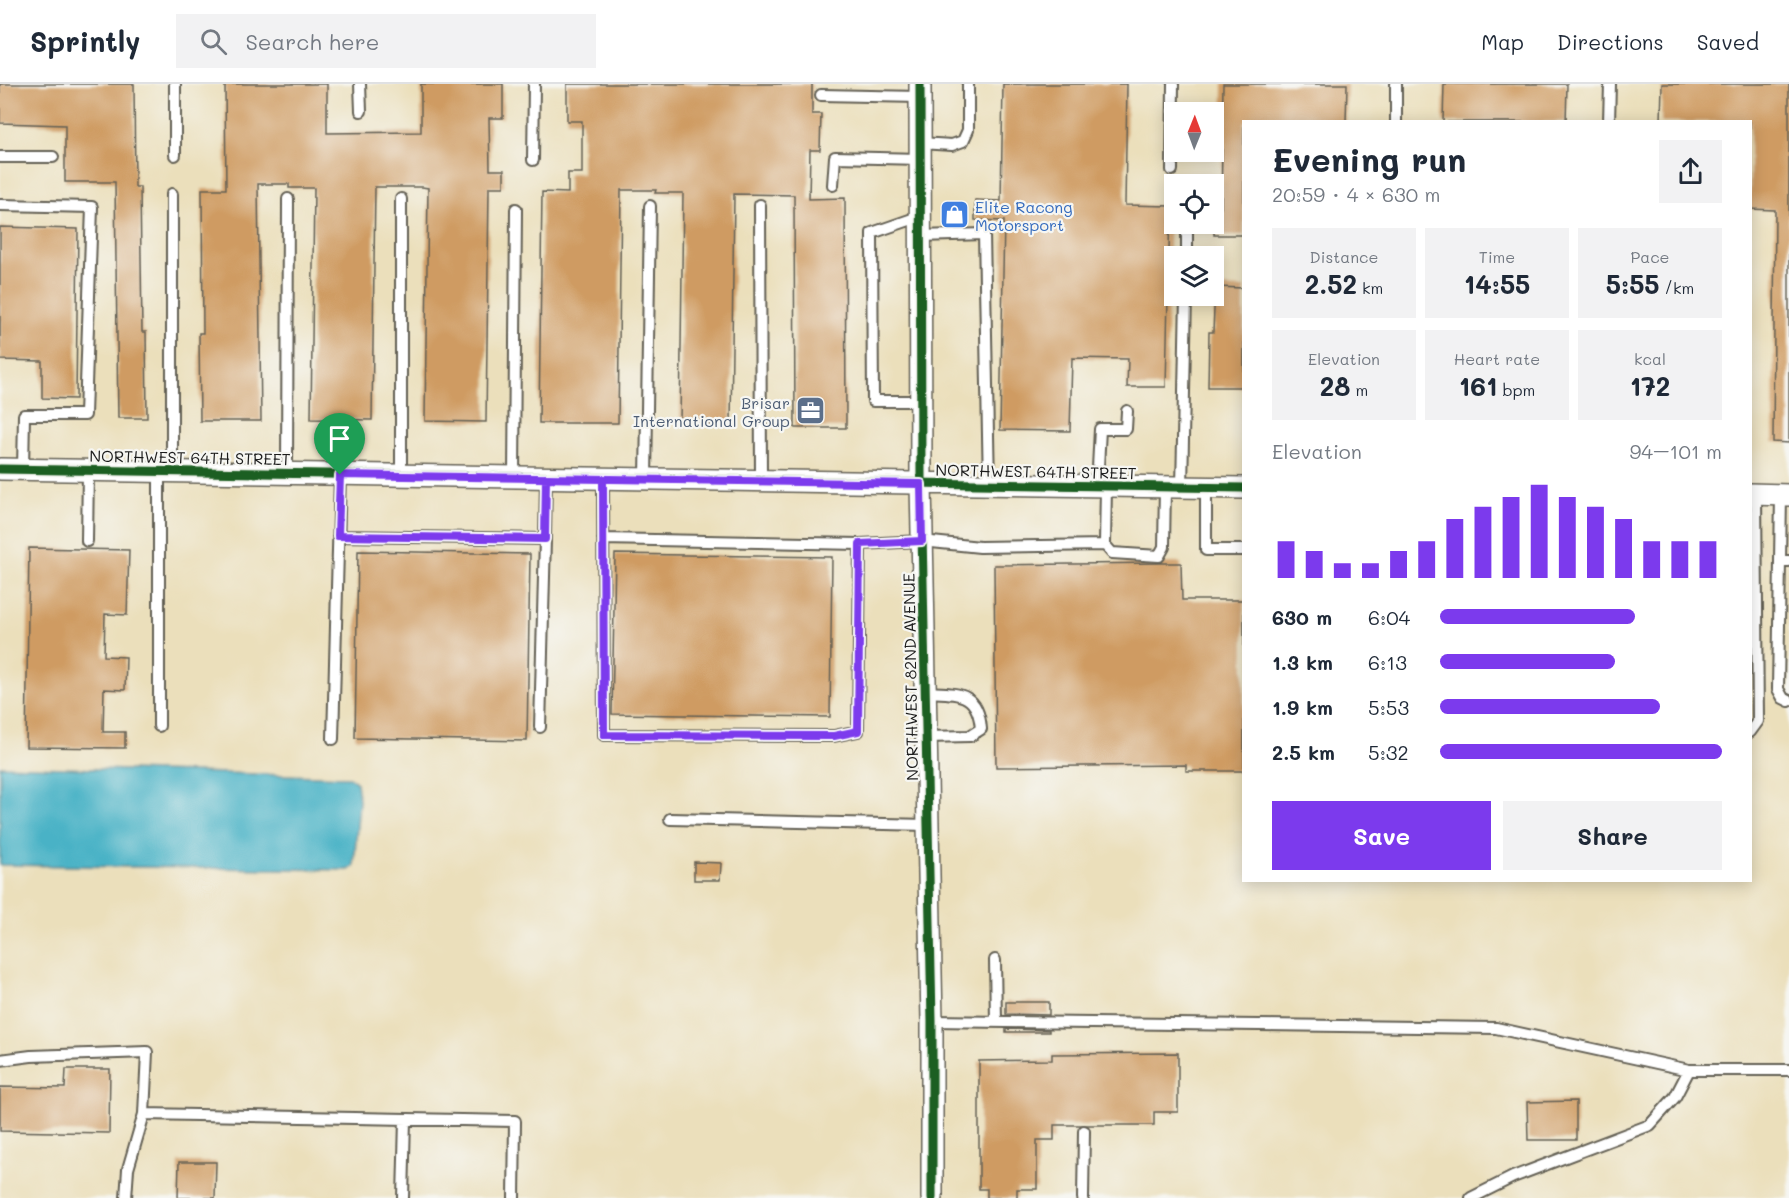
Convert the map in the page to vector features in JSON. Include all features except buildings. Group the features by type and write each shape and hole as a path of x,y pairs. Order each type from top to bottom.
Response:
{"street":[{"name":"NORTHWEST 82ND AVENUE","path":"920,91 921,484 932,1021 932,1198"},
{"name":"NORTHWEST 64TH STREET","path":"0,469 1242,488"},
{"path":"1753,494 1785,494"}],"lane":[{"path":"175,84 175,155"},
{"path":"360,84 360,111"},
{"path":"533,160 534,84"},
{"path":"833,185 835,157 921,151 963,141 968,130 968,84"},
{"path":"1172,170 1173,84"},
{"path":"1396,84 1396,120"},
{"path":"1609,120 1610,84"},
{"path":"821,95 920,91"},
{"path":"0,157 53,158"},
{"path":"159,726 172,194"},
{"path":"287,474 288,199"},
{"path":"401,199 401,476"},
{"path":"0,205 92,207 86,415 24,415 23,470"},
{"path":"646,480 650,206"},
{"path":"760,206 761,482"},
{"path":"514,478 516,209"},
{"path":"921,401 873,401 872,233 921,226 984,234 989,485"},
{"path":"1186,246 1187,234"},
{"path":"1127,411 1126,429 1100,429 1105,545 1112,553 1159,556 1164,547 1174,487 1185,306"},
{"path":"87,541 88,471"},
{"path":"333,739 340,475"},
{"path":"540,727 546,478"},
{"path":"603,479 604,735 834,736 858,731 860,544"},
{"path":"1206,488 1206,550 1242,550"},
{"path":"1752,729 1758,721 1753,494"},
{"path":"1785,494 1785,561 1779,689 1783,698 1789,701"},
{"path":"338,536 545,539"},
{"path":"603,539 860,544 922,541 980,547 1105,545"},
{"path":"925,692 963,694 974,702 980,717 981,729 970,736 926,737"},
{"path":"670,819 928,825"},
{"path":"995,960 996,1022"},
{"path":"932,1021 1496,1028 1689,1070 1789,1070"},
{"path":"0,1060 31,1056 147,1052 144,1114 128,1169 126,1198"},
{"path":"1471,1198 1513,1177 1650,1125 1675,1097 1689,1070"},
{"path":"144,1114 515,1121 514,1198"},
{"path":"403,1198 405,1119"},
{"path":"1083,1198 1084,1131"}],"water":[{"path":"0,766 349,777 357,783 359,800 354,866 349,870 0,865"}],"cycle path":[{"path":"920,84 921,484 932,1021 932,1198"},
{"path":"0,469 1242,488"}],"place":[{"name":"Elite Racong Motorsport","path":"954,215"},
{"name":"Brisar International Group","path":"811,411"}],"route":[{"path":"340,475 338,536 545,539 546,478 921,484 922,541 860,544 858,731 834,736 604,735 603,479 514,478 340,475"}]}
